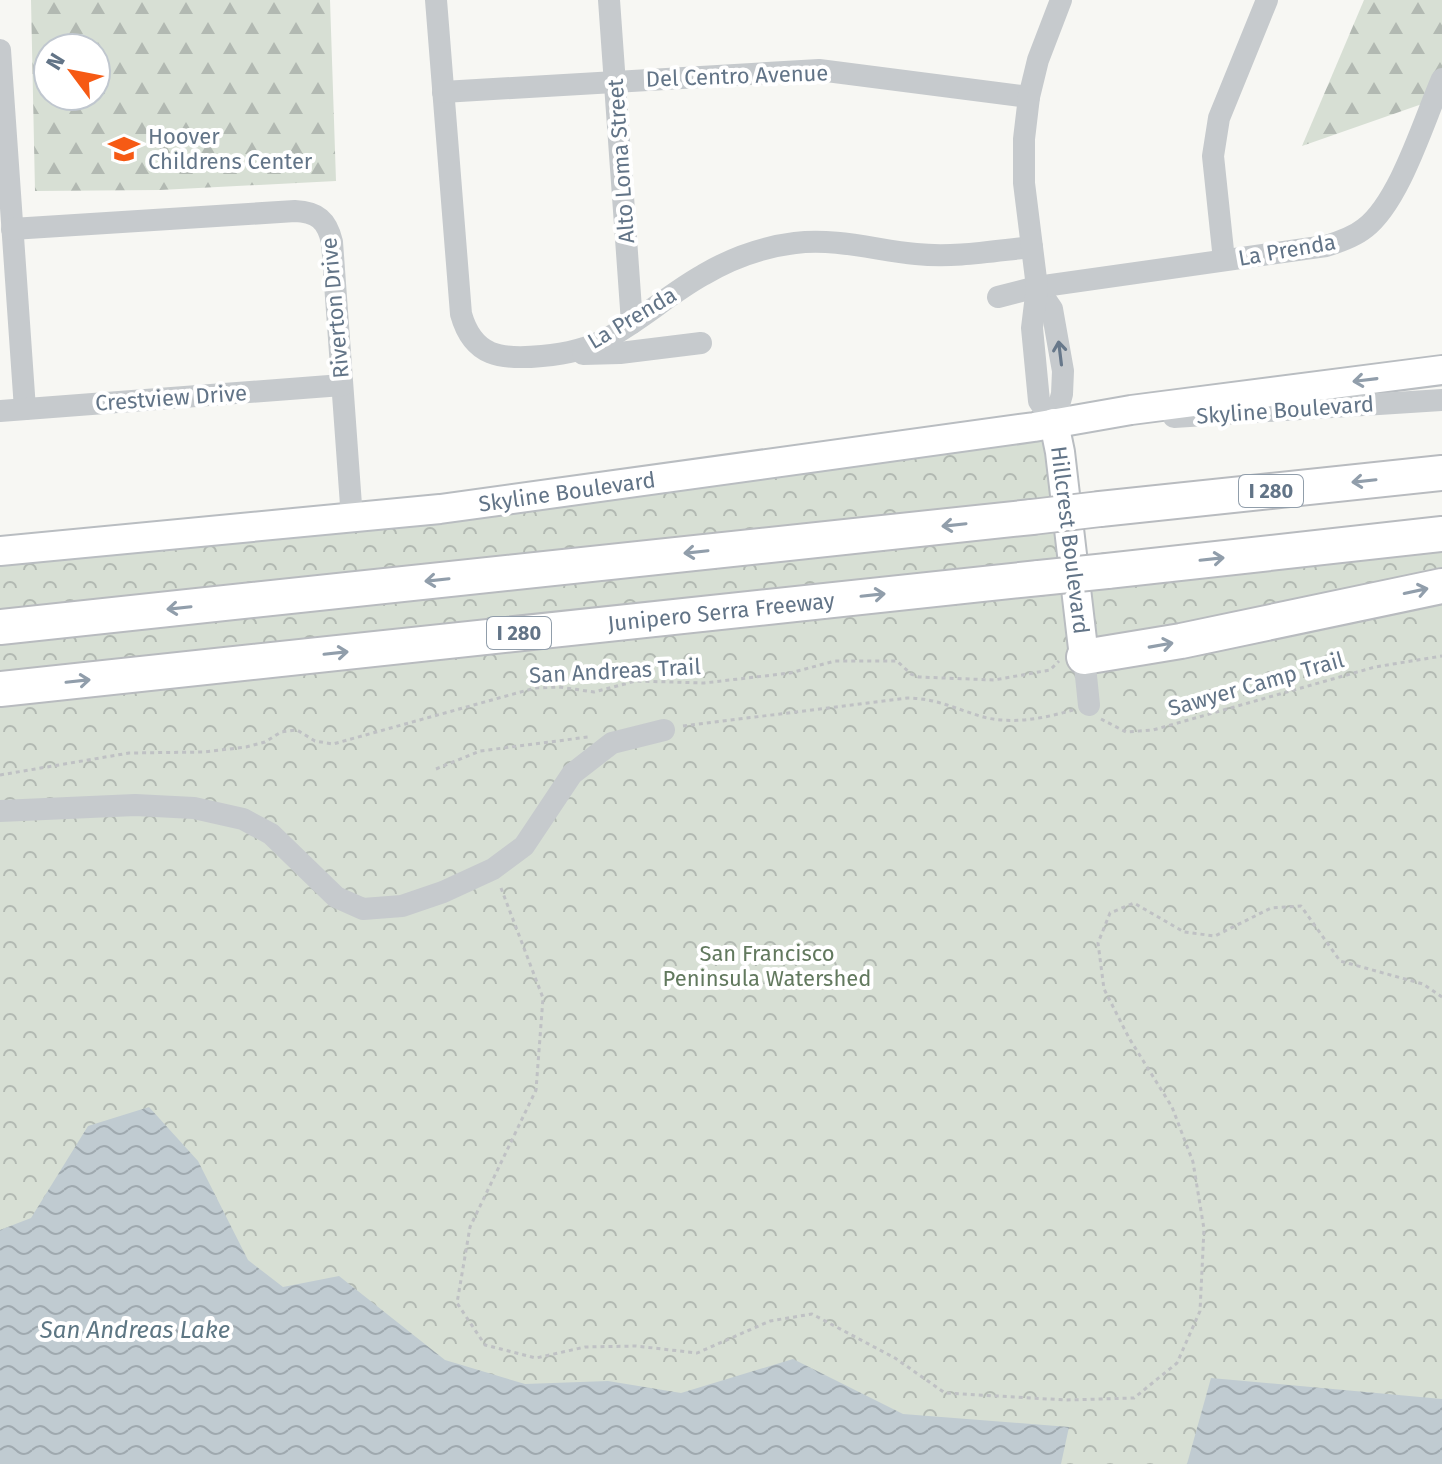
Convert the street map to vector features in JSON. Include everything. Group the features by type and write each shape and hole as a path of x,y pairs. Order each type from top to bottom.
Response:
{"highway":[{"name":"I 280","path":"0,627 1442,473"},
{"name":"Junipero Serra Freeway","path":"0,689 1442,534"},
{"path":"1084,657 1181,641 1442,586"}],"main road":[{"name":"Skyline Boulevard","path":"0,551 352,519 510,500 1131,410 1442,370"},
{"name":"Hillcrest Boulevard","path":"1054,423 1084,657"}],"street":[{"name":"La Prenda","path":"436,0 461,314 466,331 478,346 495,356 515,359 558,354 620,353 701,343"},
{"name":"Alto Loma Street","path":"609,0 632,323"},
{"name":"Hillcrest Boulevard","path":"1054,423 1062,394 1063,371 1052,309 1037,287 1024,183 1024,139 1029,97 1038,60 1061,0"},
{"path":"1224,260 1213,156 1219,118 1267,0"},
{"path":"0,50 25,409"},
{"name":"Del Centro Avenue","path":"443,92 819,70 1029,97"},
{"name":"La Prenda","path":"998,297 1037,287 1326,246 1364,229 1380,214 1392,196 1442,79"},
{"name":"Riverton Drive","path":"12,229 295,211 321,217 329,229 332,242 352,519"},
{"name":"La Prenda","path":"558,354 589,347 632,323 702,275 730,261 794,243 828,242 948,256 1032,247"},
{"name":"Crestview Drive","path":"0,411 342,385"},
{"name":"Skyline Boulevard","path":"1131,410 1147,418 1442,400"},
{"path":"1084,657 1089,705"},
{"path":"0,811 135,805 194,808 243,819 271,834 336,897 363,909 402,906 443,892 493,869 524,846 572,774 612,743 664,730"}],"path":[{"name":"San Andreas Trail","path":"0,775 129,753 204,752 246,747 265,742 281,732 297,730 315,741 333,744 546,686 587,692 636,681 704,683 790,673 812,665 854,660 897,661 919,677 984,681 1050,670 1065,651 1084,657"},
{"name":"Sawyer Camp Trail","path":"1089,705 1096,715 1114,727 1126,732 1145,731 1375,667 1442,656"},
{"path":"664,730 894,699 929,700 986,717 1016,721 1089,705"},
{"path":"436,769 480,751 592,736"},
{"path":"493,869 543,998 536,1090 470,1227 457,1303 485,1345 536,1358 598,1347 636,1346 697,1353 770,1321 812,1314 895,1358 945,1393 1066,1400 1134,1398 1177,1363 1200,1311 1204,1229 1193,1162 1172,1107 1129,1038 1104,989 1098,943 1110,913 1134,903 1184,932 1215,936 1271,908 1301,906 1340,961 1423,984 1442,997"}],"green space":[{"path":"31,0 330,0 336,181 160,190 35,191 33,112 112,112 112,32 32,32 32,48"},
{"path":"1364,0 1442,0 1442,97 1302,146"},
{"name":"San Francisco Peninsula Watershed","path":"1058,420 1075,574 1442,534 1442,1464 0,1464 0,551"}],"water":[{"name":"San Andreas Lake","path":"149,1107 198,1161 248,1260 283,1287 339,1276 445,1360 525,1384 608,1381 681,1393 793,1359 903,1414 1069,1427 1061,1464 0,1464 0,1230 31,1218 88,1126"},
{"path":"1211,1378 1442,1399 1442,1464 1187,1464"}],"place":[{"name":"Hoover Childrens Center","path":"124,149"}]}
